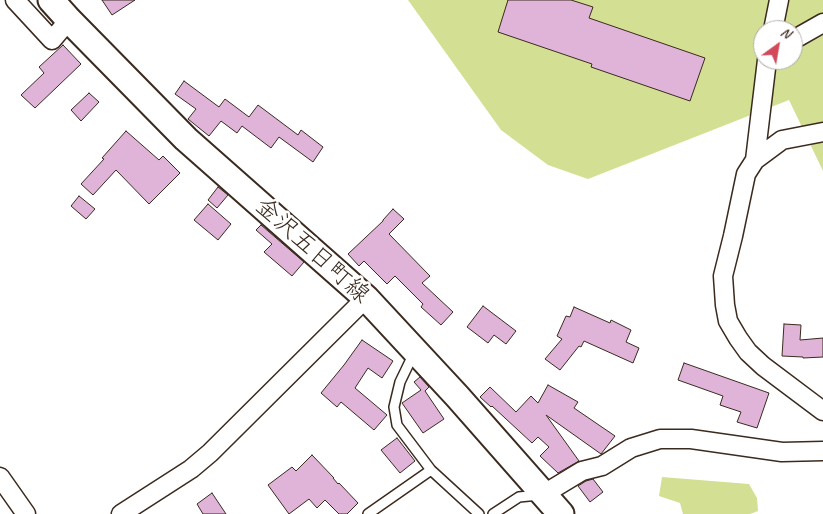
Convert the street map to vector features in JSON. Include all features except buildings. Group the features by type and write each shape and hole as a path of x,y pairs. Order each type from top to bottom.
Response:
{"main road":[{"name":"金沢五日町線","path":"52,0 69,20 186,139 366,298 457,396 560,514"}],"street":[{"path":"15,0 52,40 69,20"},
{"path":"775,20 779,0"},
{"path":"803,34 823,23"},
{"path":"755,160 766,70"},
{"path":"823,132 782,140 755,160 746,174 733,236 722,276 728,322 748,352 823,411"},
{"path":"121,514 191,468 210,453 366,298"},
{"path":"544,494 582,471 602,466 631,448 660,439 690,439 782,452 823,451"},
{"path":"0,477 26,514"}],"lane":[{"path":"415,351 400,382 394,407 397,425 432,470 480,514"},
{"path":"368,514 432,470"},
{"path":"493,514 518,497 544,494"}],"green space":[{"path":"408,0 823,0 823,171 789,100 588,179 548,165 501,130"},
{"path":"662,477 749,484 757,498 758,511 750,514 683,514 680,503 659,496"}]}
